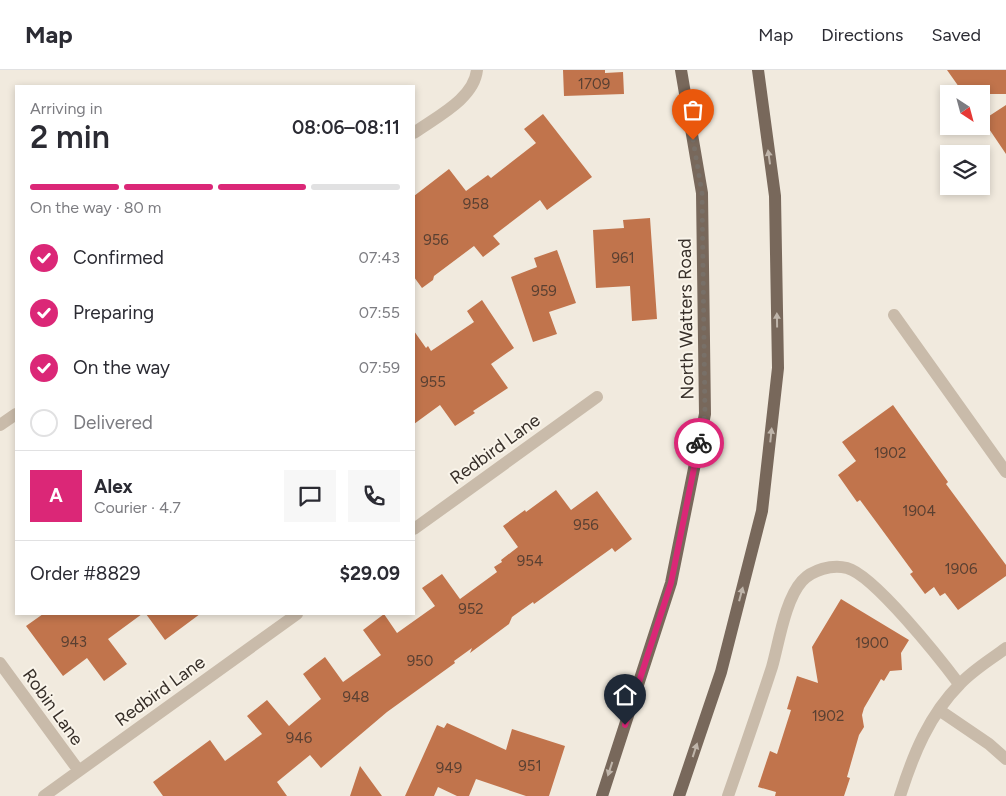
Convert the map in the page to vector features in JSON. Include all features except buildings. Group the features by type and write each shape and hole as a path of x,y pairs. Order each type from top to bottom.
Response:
{"main road":[{"name":"North Watters Road","path":"602,796 671,583 705,414 702,193 681,70"},
{"path":"679,796 720,672 762,511 778,368 775,196 758,70"}],"street":[{"path":"415,131 465,96 473,86 476,74"},
{"path":"894,315 1006,472"},
{"name":"Redbird Lane","path":"415,528 597,397"},
{"path":"0,425 15,415"},
{"path":"728,796 772,666 793,592 803,580 816,571 831,567 847,568 861,574 877,589 940,659 959,684"},
{"name":"Redbird Lane","path":"44,796 296,615"},
{"path":"900,796 913,755 927,726 959,684 1006,648"},
{"name":"Robin Lane","path":"0,663 79,771"},
{"path":"939,710 1006,759"}],"way so far":[{"path":"693,140 702,193 705,414 699,443"}],"route":[{"path":"625,725 671,583 699,443"}]}
